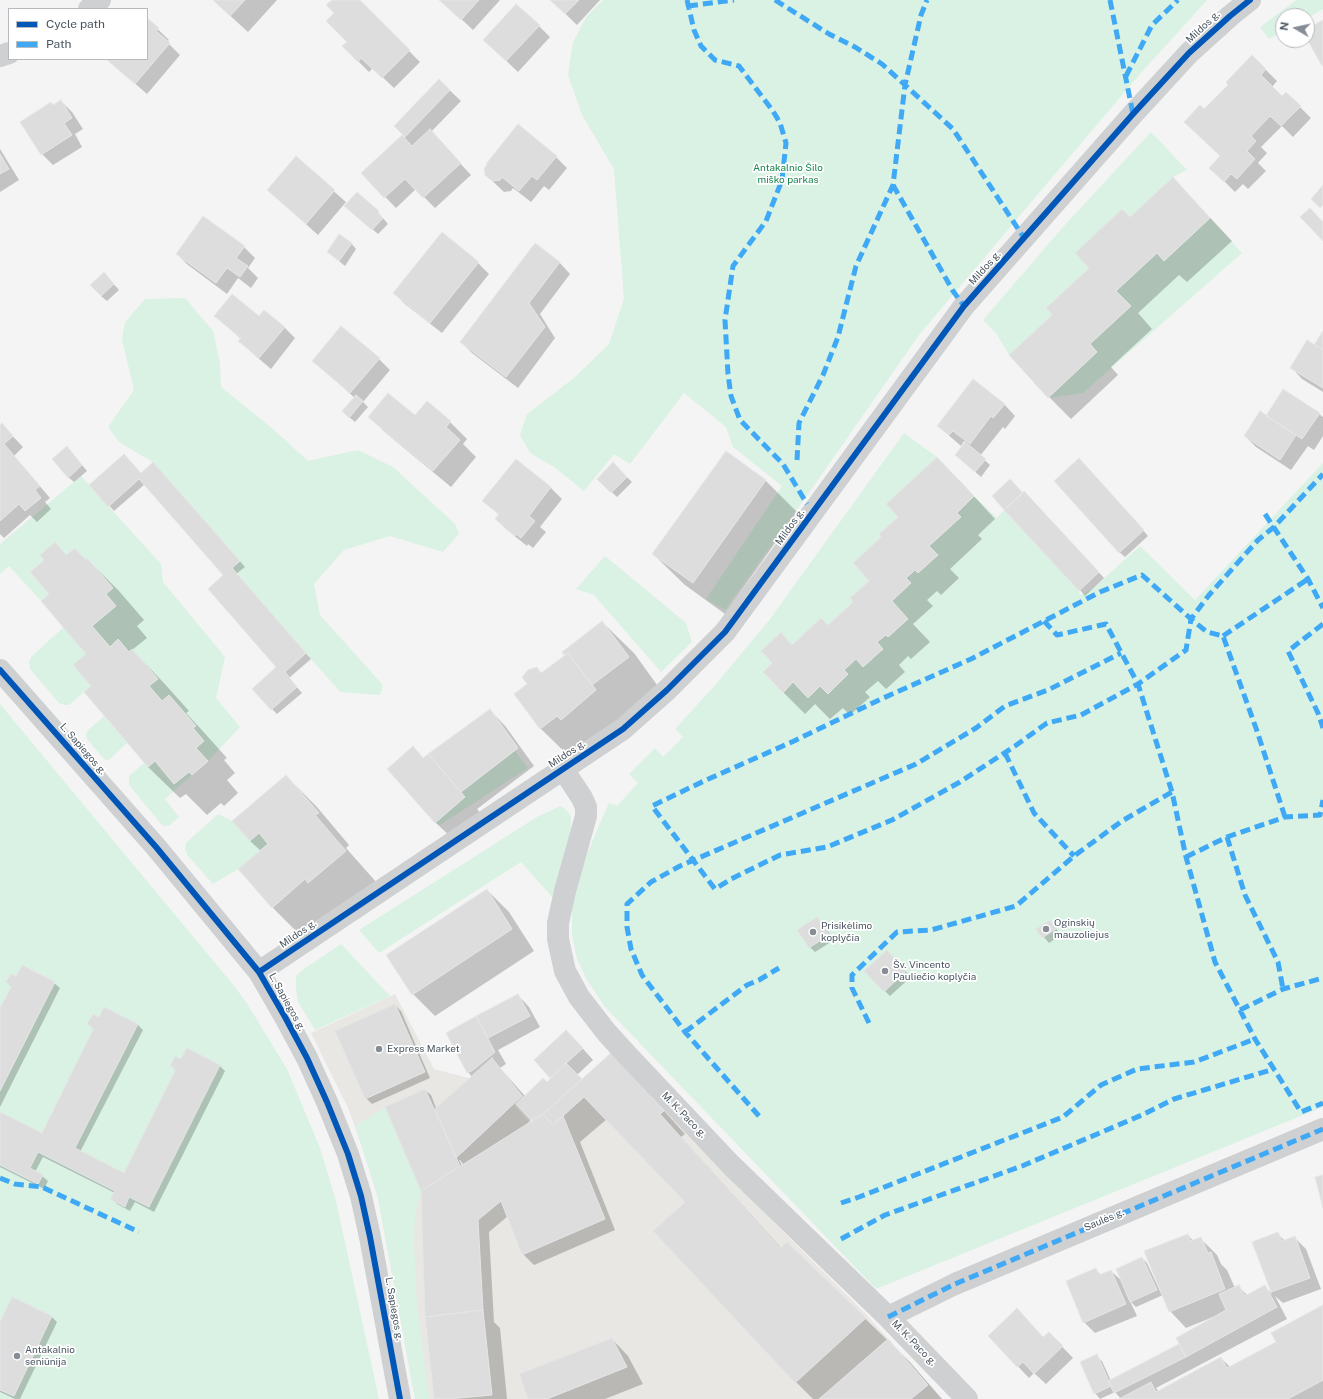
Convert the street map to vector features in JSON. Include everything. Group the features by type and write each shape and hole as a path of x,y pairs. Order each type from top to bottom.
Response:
{"street":[{"path":"90,8 100,0"},
{"name":"Mildos g.","path":"259,972 623,729 667,690 725,632 964,306 1133,114 1189,54 1230,16 1250,0"},
{"name":"L. Sapiegos g.","path":"0,670 156,847 259,972 285,1017 307,1058 327,1102 348,1154 361,1196 400,1399"},
{"name":"M. K. Paco g.","path":"563,769 586,807 586,816 565,891 558,923 558,940 565,971 579,997 629,1058 731,1165 888,1317 967,1399"},
{"name":"Saulės g.","path":"888,1317 955,1284 1323,1129"}],"shaded area":[{"path":"395,994 434,1069 469,1078 492,1058 522,1096 514,1104 530,1123 543,1114 611,1053 721,1170 865,1313 942,1399 415,1399 378,1198 349,1110 311,1033"}],"green space":[{"name":"Antakalnio Šilo miško parkas","path":"603,0 1207,0 1141,73 919,335 725,610 706,599 782,486 733,447 726,427 684,393 630,464 614,454 584,491 554,467 530,453 520,435 527,414 574,378 609,344 624,299 614,169 582,115 568,75 573,42 587,16"},
{"path":"1296,0 1323,0 1323,9 1315,14 1315,8 1285,8"},
{"path":"1275,16 1275,36 1269,39 1260,27"},
{"path":"1151,132 1187,170 1173,177 1130,217 1122,209 1076,253 1089,268 1046,308 1052,315 1009,355 996,333 983,320 1063,227"},
{"path":"1210,218 1242,253 1083,393 1048,398 1097,352 1090,344 1131,306 1116,291 1157,253 1164,261"},
{"path":"185,298 213,331 220,363 221,387 273,429 308,461 358,450 393,467 455,524 459,534 443,552 390,536 344,550 314,584 320,615 383,685 380,695 340,692 232,568 240,561 153,462 119,442 108,427 134,390 122,339 125,322 145,299"},
{"path":"904,433 937,457 886,504 898,517 879,534 881,537 853,563 869,581 850,598 853,602 828,625 821,618 792,645 781,633 761,651 772,663 763,672 782,693 793,682 808,698 820,686 828,694 848,675 844,670 856,659 863,667 883,649 877,642 886,635 889,637 908,619 892,601 911,583 906,578 915,570 918,573 937,555 929,546 960,516 957,513 974,496 997,518 1004,510 1079,591 1080,595 1092,589 1140,546 1195,600 1323,463 1323,1107 876,1289 605,1007 587,980 577,959 572,935 572,910 577,877 609,803 617,806 638,783 629,774 655,748 663,757 683,737 675,729 717,683 770,619"},
{"path":"81,476 161,564 163,582 225,657 216,698 240,727 208,761 196,748 204,741 193,728 196,726 169,695 162,701 149,686 158,679 132,649 129,652 118,639 110,647 92,626 116,606 106,594 113,588 88,558 85,560 75,548 66,555 44,560 30,571 49,594 41,601 9,566 0,574 0,544"},
{"path":"605,556 686,623 692,642 661,672 594,595 576,589"},
{"path":"64,627 86,654 91,686 69,705 59,703 30,669 29,662 32,656"},
{"path":"0,704 235,987 248,1005 287,1069 320,1148 336,1201 379,1399 0,1399"},
{"path":"104,716 127,743 107,760 104,759 87,739 86,734 87,731"},
{"path":"515,751 528,768 440,825 435,823 465,797 461,792"},
{"path":"155,761 174,784 189,772 192,775 165,799 179,817 170,825 166,826 162,825 129,785 129,776 144,763 148,767"},
{"path":"560,806 571,816 571,829 553,898 521,862 379,953 359,930 537,817"},
{"path":"218,814 232,821 250,841 259,833 268,844 238,869 213,884 188,856 185,850 186,843"},
{"path":"341,944 390,996 315,1030 298,1002 296,976"},
{"path":"385,1107 421,1191 415,1215 414,1244 417,1305 429,1399 415,1399 378,1198 355,1126"}],"building":[{"path":"213,0 245,0 230,16"},
{"path":"332,0 360,0 410,50 382,78 361,58 358,62 342,46 347,42 326,21 334,13 326,5"},
{"path":"439,0 479,0 461,20"},
{"path":"550,0 579,0 565,14"},
{"path":"516,4 540,25 506,61 483,40"},
{"path":"148,19 159,28 156,31 170,43 135,84 107,60 148,60"},
{"path":"1323,20 1322,66 1312,48 1315,48 1315,24"},
{"path":"1252,55 1266,69 1261,75 1282,96 1286,92 1301,106 1281,126 1270,116 1251,136 1256,141 1247,151 1255,159 1237,179 1231,174 1224,182 1209,168 1220,156 1184,122 1200,105 1204,109 1228,85 1226,82"},
{"path":"439,79 450,90 405,137 394,126"},
{"path":"61,100 72,118 64,123 72,135 41,155 20,122 51,102 53,105"},
{"path":"518,124 557,156 537,180 532,176 519,191 502,177 500,180 492,181 485,175 484,168"},
{"path":"430,129 461,163 423,198 405,179 384,198 361,173 402,135 412,146"},
{"path":"0,154 9,169 0,174"},
{"path":"296,156 335,190 306,224 267,190"},
{"path":"1173,177 1210,218 1164,261 1157,253 1116,291 1131,306 1090,344 1097,352 1048,398 1009,355 1052,315 1046,308 1089,268 1075,253 1122,209 1130,217"},
{"path":"1323,185 1323,205 1320,208 1311,199"},
{"path":"357,192 379,211 378,213 383,218 372,230 344,206"},
{"path":"1310,208 1323,222 1323,241 1300,217"},
{"path":"203,216 245,246 236,258 248,266 240,277 227,268 216,283 176,254"},
{"path":"442,232 479,262 430,323 393,293"},
{"path":"339,234 352,243 339,261 327,252"},
{"path":"535,243 560,262 529,303 545,327 506,377 460,342"},
{"path":"104,272 114,284 101,296 90,285"},
{"path":"232,294 259,316 264,310 285,327 259,358 238,341 241,338 214,316"},
{"path":"341,326 380,358 350,393 312,361"},
{"path":"1323,331 1323,350 1314,345"},
{"path":"1307,340 1323,350 1323,388 1290,368"},
{"path":"973,379 1005,404 993,418 991,416 970,444 953,431 949,435 937,426"},
{"path":"1283,389 1320,413 1302,439 1266,416"},
{"path":"388,393 415,415 427,401 451,421 446,427 460,440 433,471 368,417"},
{"path":"356,395 363,401 349,418 342,411"},
{"path":"1260,411 1296,435 1280,460 1244,436"},
{"path":"2,423 13,436 4,444 40,486 35,490 41,498 25,511 19,504 0,521 0,425"},
{"path":"965,442 986,459 975,472 955,455"},
{"path":"67,446 82,465 68,478 52,459"},
{"path":"726,451 766,480 693,583 652,554"},
{"path":"124,454 141,473 153,462 240,561 232,568 306,653 285,672 297,687 271,710 252,689 276,667 208,589 223,575 139,479 108,507 89,485"},
{"path":"937,457 974,496 957,513 961,517 929,546 938,555 918,573 915,570 906,578 911,583 892,601 908,619 888,637 886,635 877,642 883,649 863,667 856,659 844,670 848,674 828,694 820,686 808,698 793,682 783,693 763,672 772,663 761,651 781,632 792,645 821,618 828,625 853,602 850,598 869,581 853,563 881,537 879,534 898,517 886,504"},
{"path":"1079,458 1144,530 1119,553 1054,481"},
{"path":"516,459 551,487 529,516 535,521 521,538 516,534 515,536 495,519 499,514 482,501"},
{"path":"613,462 627,477 611,493 597,479"},
{"path":"1010,479 1023,493 1004,510 992,496"},
{"path":"1024,491 1099,572 1079,591 1004,510"},
{"path":"55,542 66,555 75,548 85,560 87,558 113,588 106,594 116,606 92,626 110,647 118,639 129,652 132,649 158,679 149,686 162,701 169,695 196,726 193,728 204,741 196,748 208,761 192,775 189,772 174,784 155,761 148,767 84,692 91,686 73,665 86,654 41,601 49,594 30,572 44,560 40,555"},
{"path":"602,621 629,657 592,685 568,653 564,655 562,652"},
{"path":"568,653 596,690 561,720 557,716 540,729 514,694 527,684 522,677 528,670 537,667 541,673"},
{"path":"490,709 518,748 461,792 428,754"},
{"path":"413,746 423,758 428,754 465,797 435,823 387,769"},
{"path":"286,775 319,813 315,815 346,851 308,883 305,879 272,908 238,869 268,844 259,833 250,841 232,821"},
{"path":"487,889 512,929 412,995 386,955"},
{"name":"Prisikėlimo koplyčia","path":"817,917 829,935 809,948 797,930"},
{"name":"Oginskių mauzoliejus","path":"1050,920 1056,929 1042,938 1036,929"},
{"name":"Šv. Vincento Pauliečio koplyčia","path":"887,950 906,971 884,992 864,971"},
{"path":"22,965 55,982 0,1091 0,1008 12,985 6,982 11,974 16,976"},
{"path":"518,994 530,1016 488,1038 476,1016"},
{"name":"Express Market","path":"395,1004 425,1072 365,1099 335,1031"},
{"path":"104,1007 138,1024 75,1148 124,1173 176,1069 170,1066 175,1056 181,1059 187,1048 220,1065 149,1207 129,1197 125,1207 110,1199 115,1191 38,1152 30,1168 43,1175 38,1184 0,1165 0,1112 42,1133 94,1028 87,1024 93,1014 99,1017"},
{"path":"476,1016 495,1052 467,1073 446,1033"},
{"path":"566,1030 583,1048 550,1078 534,1060"},
{"path":"611,1053 664,1111 660,1114 780,1248 787,1242 866,1318 795,1383 653,1231 685,1202 584,1097 553,1125 543,1114"},
{"path":"492,1058 522,1096 456,1158 435,1109"},
{"path":"566,1063 582,1079 543,1114 531,1120 516,1104 543,1078 547,1082"},
{"path":"425,1089 460,1166 421,1191 385,1107"},
{"path":"543,1114 553,1125 563,1116 605,1219 522,1255 501,1201 478,1220 483,1310 425,1317 421,1191"},
{"path":"1323,1175 1323,1208 1315,1177"},
{"path":"1278,1232 1282,1241 1295,1236 1310,1278 1271,1292 1252,1242"},
{"path":"1188,1234 1190,1241 1201,1237 1208,1253 1211,1252 1225,1289 1169,1312 1144,1251"},
{"path":"1142,1257 1157,1290 1130,1302 1116,1269"},
{"path":"1096,1268 1099,1275 1111,1270 1126,1304 1083,1323 1066,1281"},
{"path":"1239,1285 1245,1296 1265,1285 1277,1307 1186,1357 1176,1338 1226,1310 1219,1294"},
{"name":"Antakalnio seniūnija","path":"12,1297 52,1316 14,1396 0,1390 0,1322"},
{"path":"1323,1305 1323,1380 1288,1399 1119,1399 1151,1382 1156,1392 1221,1357 1227,1368 1276,1342 1271,1333"},
{"path":"1017,1308 1043,1337 1049,1332 1063,1346 1034,1374 1023,1362 1017,1367 988,1336"},
{"path":"483,1310 492,1395 434,1399 425,1317"},
{"path":"612,1338 627,1367 547,1399 528,1399 519,1374"},
{"path":"888,1339 928,1385 911,1399 819,1399"},
{"path":"1179,1344 1186,1357 1114,1393 1108,1381"},
{"path":"1097,1354 1111,1386 1094,1394 1080,1362"}],"marked path":[{"path":"687,0 694,30 701,46 715,60 739,66 773,111 780,123 786,143 782,180 766,221 733,266 725,320 728,374 731,396 740,420 783,464 807,504"},
{"path":"688,6 734,0"},
{"path":"775,0 829,34 855,47 882,64 953,129 1024,238"},
{"path":"797,460 799,423 823,375 838,337 856,266 893,185 905,85 921,15 927,0"},
{"path":"1110,0 1133,114"},
{"path":"1126,76 1152,25 1178,0"},
{"path":"893,185 953,291 964,306"},
{"path":"1285,817 1257,731 1223,636 1207,632 1191,619 1142,575 1100,592 971,659 881,699 794,741 652,806 715,889 731,879 780,855 827,847 892,820 960,782 1047,723 1081,715 1138,684 1186,650 1191,619 1209,595 1258,540 1274,527 1323,474"},
{"path":"1265,514 1308,579 1323,608"},
{"path":"1223,636 1308,579"},
{"path":"1044,621 1057,635 1106,624 1138,684 1172,792 1186,857 1215,962 1255,1039 1301,1112 1323,1103"},
{"path":"1323,624 1288,651 1318,713 1323,728"},
{"path":"759,1116 685,1032 642,975 631,949 627,927 627,904 651,882 680,866 916,764 976,728 1005,706 1048,690 1121,653"},
{"path":"1005,753 1034,813 1074,856"},
{"path":"869,1023 852,988 852,975 897,932 931,930 1016,906 1074,856 1122,821 1172,792"},
{"path":"1186,857 1227,837 1285,817 1320,815 1323,800"},
{"path":"1227,837 1245,895 1278,962 1283,989"},
{"path":"685,1032 747,985 759,980 779,968"},
{"path":"1240,1010 1283,989 1323,978"},
{"path":"841,1203 1063,1117 1101,1085 1137,1069 1194,1062 1255,1039"},
{"path":"841,1239 885,1215 1022,1166 1142,1115 1174,1099 1274,1069"},
{"path":"888,1317 955,1284 1323,1129"},
{"path":"0,1178 15,1184 42,1187 139,1232"}],"cycle path":[{"path":"259,972 623,729 667,690 725,632 964,306 1133,114 1189,53 1250,0"},
{"path":"0,670 156,847 259,972 285,1017 307,1058 327,1102 348,1154 361,1196 400,1399"}],"place":[{"name":"Oginskių mauzoliejus","path":"1046,929"},
{"name":"Prisikėlimo koplyčia","path":"813,932"},
{"name":"Šv. Vincento Pauliečio koplyčia","path":"885,971"},
{"name":"Express Market","path":"379,1049"},
{"name":"Antakalnio seniūnija","path":"17,1356"}]}
